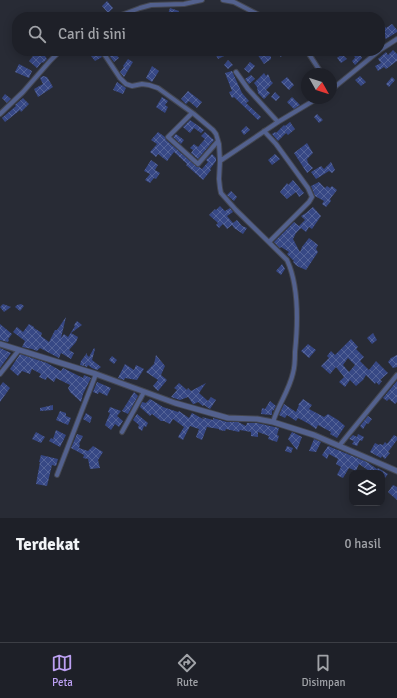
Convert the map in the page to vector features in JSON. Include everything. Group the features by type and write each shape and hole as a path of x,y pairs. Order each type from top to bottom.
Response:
{"street":[{"path":"129,12 151,5 184,4 202,0"},
{"path":"223,0 234,2 253,12"},
{"path":"385,46 397,39"},
{"path":"0,114 23,92 55,56"},
{"path":"105,56 120,78 126,84 132,86 142,84 153,86 164,92 213,130 218,141 221,193 236,210 287,260 295,282 298,327 293,373 286,395 276,413 273,422"},
{"path":"310,56 318,68"},
{"path":"337,84 372,56"},
{"path":"236,72 248,89 278,122"},
{"path":"220,161 264,131 308,104"},
{"path":"192,113 168,137 198,164 218,141"},
{"path":"264,131 276,144 308,188 312,197 305,206 268,242"},
{"path":"0,344 96,374 175,403 228,418 257,419 273,422 314,435 397,471"},
{"path":"0,374 19,350"},
{"path":"56,475 96,374"},
{"path":"339,446 397,375"},
{"path":"122,432 144,392"}],"building":[{"path":"107,1 113,8 107,12 102,6"},
{"path":"170,8 179,11 179,12 169,12"},
{"path":"392,24 397,32 386,39 385,27 386,28"},
{"path":"393,50 397,54 397,61 386,69 384,67 378,71 375,66 381,63 378,59 381,56 385,56 386,52 388,55"},
{"path":"33,56 45,56 47,59 37,68 29,61"},
{"path":"91,56 101,56 102,57 95,61"},
{"path":"110,56 117,56 119,58 114,62"},
{"path":"216,56 224,56 218,59"},
{"path":"258,56 270,56 271,59 264,64"},
{"path":"340,56 344,56 347,59 341,63 337,58"},
{"path":"354,56 361,56 362,58 355,65 352,61 355,58"},
{"path":"128,59 133,62 124,77 120,72"},
{"path":"228,60 233,65 228,69 224,65"},
{"path":"250,62 255,66 249,73 244,69"},
{"path":"19,64 32,71 29,78 15,72"},
{"path":"152,66 159,71 152,82 146,78"},
{"path":"232,71 242,93 249,101 246,103 261,117 258,120 234,97 232,98 229,92 232,91 225,73"},
{"path":"264,73 266,76 268,74 273,83 266,90 270,93 264,99 258,93 257,87 254,83"},
{"path":"251,75 255,79 249,84 245,79"},
{"path":"43,76 47,77 53,87 38,97 34,89 43,84 40,78"},
{"path":"360,76 366,82 361,86 355,80"},
{"path":"287,77 294,85 289,90 281,82"},
{"path":"392,77 395,80 389,87 386,84"},
{"path":"117,82 126,88 123,94 113,90"},
{"path":"188,91 202,102 197,108 189,101 186,104 181,99"},
{"path":"275,92 280,97 276,101 271,97"},
{"path":"5,94 11,99 7,103 2,98"},
{"path":"162,97 168,101 165,105 168,107 165,113 156,107"},
{"path":"292,97 300,105 294,109 287,102"},
{"path":"23,98 29,104 21,112 20,110 5,122 2,118"},
{"path":"317,114 323,120 319,123 314,117"},
{"path":"190,120 204,130 201,133 194,128 190,133 183,127"},
{"path":"290,122 295,129 288,135 286,133 278,141 272,134 275,132 276,133 284,125 285,126"},
{"path":"246,126 250,130 244,135 241,131"},
{"path":"158,132 197,167 202,169 208,162 206,160 212,154 216,158 216,161 210,169 211,170 203,180 174,152 167,161 158,154 156,157 150,152 157,144 151,140"},
{"path":"205,132 214,140 198,159 191,153 193,150 190,148 194,144 198,147 205,139 201,136"},
{"path":"176,134 184,140 181,144 173,137"},
{"path":"307,143 313,153 307,159 308,163 313,168 307,173 294,153"},
{"path":"275,154 280,159 272,165 268,160"},
{"path":"151,160 158,165 155,170 160,173 156,179 154,178 150,183 145,180 150,174 144,171"},
{"path":"331,162 335,170 332,173 329,171 316,179 311,172 321,166 324,169"},
{"path":"293,180 304,193 299,197 296,192 287,199 280,192 287,183 288,185"},
{"path":"319,182 325,188 327,186 330,188 332,186 337,190 326,207 322,204 324,201 315,196 311,186"},
{"path":"231,191 237,197 234,201 227,195"},
{"path":"220,206 225,211 230,208 233,212 227,216 233,223 237,220 242,226 247,228 243,234 232,225 227,229 223,224 219,228 216,225 218,223 209,215"},
{"path":"313,207 321,216 312,229 309,227 306,232 301,228 293,239 300,252 309,238 318,245 316,249 318,252 306,270 297,266 287,254 289,252 281,247 280,248 274,242 294,222 299,226 305,220 301,216"},
{"path":"282,264 285,269 281,275 276,271"},
{"path":"3,304 11,307 4,312 0,307"},
{"path":"21,304 24,306 20,311 15,307"},
{"path":"66,317 61,338 64,334 68,337 77,321 82,325 71,333 78,337 76,342 69,350 74,353 71,359 61,353 59,358 40,348 37,351 22,347 25,341 13,332 17,327 23,332 29,324 42,333 41,336 49,342 55,330 57,330"},
{"path":"0,324 12,334 8,339 8,342 0,340"},
{"path":"373,333 377,340 372,344 367,338"},
{"path":"351,339 358,347 356,349 364,357 360,361 369,370 376,361 388,373 380,380 382,381 379,385 376,382 375,384 366,375 356,386 350,380 345,387 339,382 344,377 336,367 330,374 321,366 329,358 327,356 331,351 335,355","holes":["348,358 355,365 349,372 343,365"]},
{"path":"308,344 316,350 309,358 301,351"},
{"path":"0,348 11,353 0,368"},
{"path":"94,348 92,360 101,367 97,370 88,365 87,367 80,365 87,353 89,357"},
{"path":"20,354 47,363 61,371 63,368 83,378 84,375 91,378 83,394 81,402 70,392 68,388 70,385 56,378 54,382 47,377 46,380 39,377 41,374 32,369 30,374 22,371 18,376 10,369"},
{"path":"156,355 165,366 161,375 167,380 158,391 153,386 158,380 146,372 154,364"},
{"path":"397,355 397,367 393,368 388,362 391,358"},
{"path":"112,356 117,360 114,364 109,360"},
{"path":"125,364 134,370 136,365 144,369 137,380 125,378 124,380 118,378"},
{"path":"397,381 397,402 395,404 389,399 387,401 383,398"},
{"path":"3,382 10,388 0,402 0,386"},
{"path":"97,382 111,388 107,396 99,392 98,394 93,392"},
{"path":"179,383 187,390 188,388 191,391 206,383 199,393 208,401 211,397 216,400 210,409 198,402 193,404 188,397 180,400 171,397 177,390 174,388"},
{"path":"134,392 138,396 128,414 122,411"},
{"path":"150,399 163,407 178,412 179,411 189,418 192,413 205,420 202,417 227,422 238,422 246,426 247,423 257,423 279,428 277,435 279,436 277,442 268,439 269,436 258,432 258,437 251,436 251,432 240,430 239,432 226,429 225,431 207,427 202,440 196,437 199,429 190,426 183,440 178,437 184,427 173,419 170,424 161,421 152,414 150,416 140,407 142,402 146,403"},
{"path":"303,399 312,405 309,409 324,417 328,414 345,426 337,438 330,434 331,432 318,425 316,429 298,418 296,421 287,415 285,418 279,415 284,404 296,412 298,405"},
{"path":"270,401 276,406 273,411 272,410 272,415 261,414 262,408 265,409"},
{"path":"53,405 53,410 40,411 40,408"},
{"path":"110,407 121,411 117,416 123,421 119,427 115,424 111,430 105,425 110,413 108,412"},
{"path":"60,411 66,413 66,416 71,418 68,425 56,420"},
{"path":"86,413 92,417 90,423 83,419"},
{"path":"137,414 148,423 146,427 144,426 142,431 138,428 139,425 133,420"},
{"path":"368,416 372,419 363,429 360,426"},
{"path":"56,430 66,435 60,447 49,441 51,438 53,439"},
{"path":"36,432 45,437 41,443 32,439"},
{"path":"292,432 302,437 297,450 288,439"},
{"path":"77,434 83,436 79,444 79,448 88,451 93,446 103,452 98,460 100,468 90,469 88,459 83,458 84,455 71,448"},
{"path":"358,434 364,437 362,441 360,440 357,446 352,444 354,441 349,439 353,435 357,437"},
{"path":"394,435 397,437 397,440 388,452 390,453 385,459 382,456 381,458 370,452 375,443 383,445 385,442 387,444"},
{"path":"314,439 321,442 316,452 309,451"},
{"path":"287,446 293,448 291,453 285,451"},
{"path":"328,446 367,462 377,469 381,470 368,470 359,464 356,470 349,468 343,478 337,475 341,467 336,464 338,459 329,454 327,459 322,455"},
{"path":"41,455 58,459 56,466 52,465 47,486 36,484"},
{"path":"393,485 397,487 397,500 388,492"}]}
